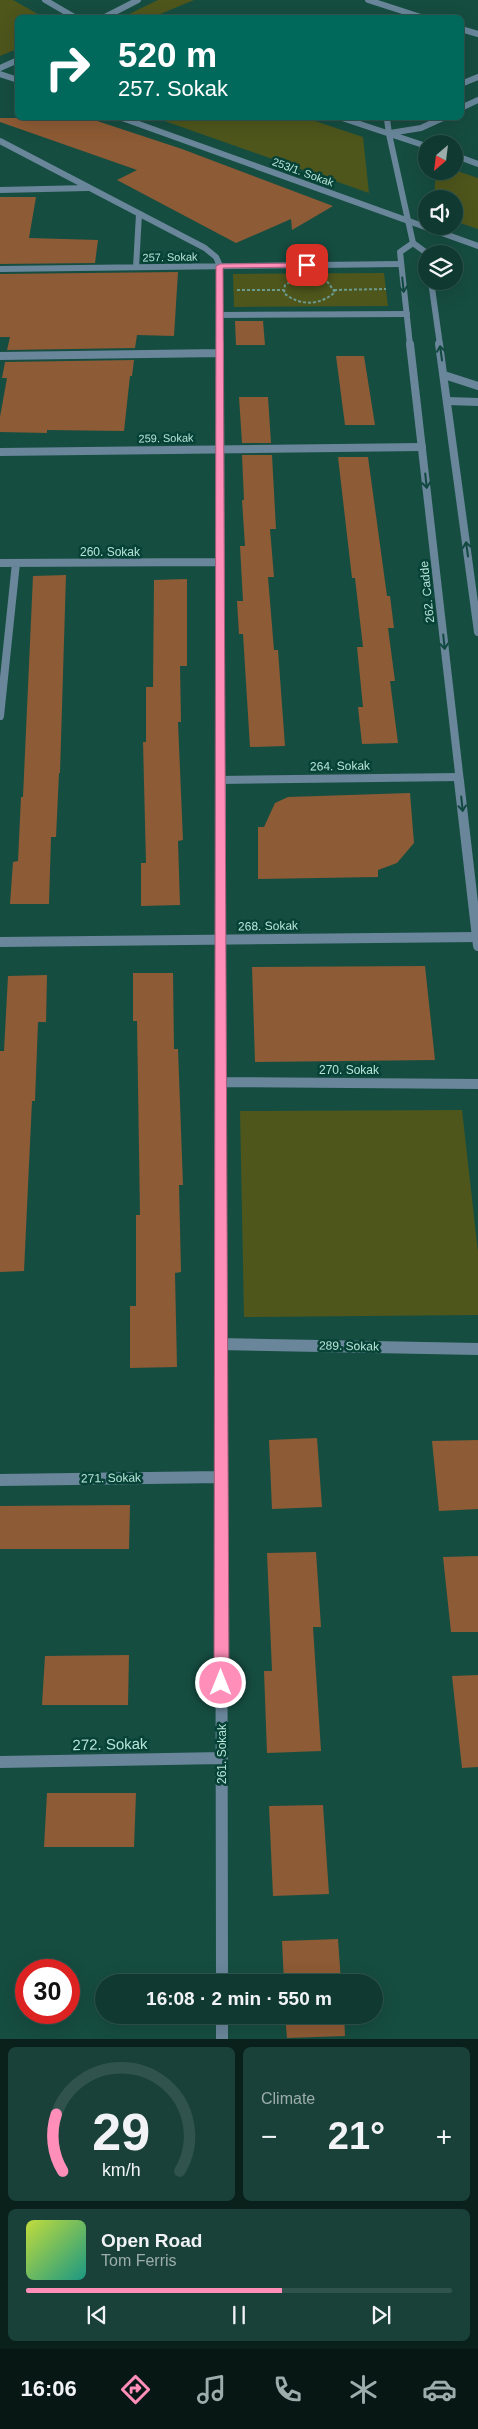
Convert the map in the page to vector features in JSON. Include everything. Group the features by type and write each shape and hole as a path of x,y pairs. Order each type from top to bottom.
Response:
{"street":[{"path":"45,0 71,15"},
{"path":"109,15 138,0"},
{"path":"368,0 415,15"},
{"path":"464,30 478,34"},
{"path":"0,68 15,61"},
{"path":"0,74 15,79"},
{"path":"464,83 478,77"},
{"path":"464,107 478,100"},
{"name":"253/1. Sokak","path":"128,120 478,246"},
{"path":"348,120 418,143"},
{"path":"387,120 413,243 418,247"},
{"path":"389,134 421,128 438,120"},
{"path":"0,141 205,248 216,257 220,266"},
{"path":"463,158 478,164"},
{"path":"0,190 90,188"},
{"path":"136,267 139,214"},
{"path":"401,264 400,252 413,243"},
{"name":"257. Sokak","path":"0,269 401,264"},
{"name":"262. Cadde","path":"401,264 478,940"},
{"name":"261. Sokak","path":"220,266 222,1974"},
{"path":"432,290 478,632"},
{"path":"220,315 407,314"},
{"path":"0,356 220,353"},
{"path":"444,375 478,386"},
{"path":"447,401 478,402"},
{"name":"259. Sokak","path":"0,452 422,447"},
{"name":"260. Sokak","path":"0,564 220,562"},
{"path":"0,716 16,563"},
{"name":"264. Sokak","path":"220,780 459,777"},
{"name":"268. Sokak","path":"0,942 478,940"},
{"name":"270. Sokak","path":"221,1082 478,1084"},
{"name":"289. Sokak","path":"221,1344 478,1349"},
{"name":"271. Sokak","path":"0,1480 221,1476"},
{"name":"272. Sokak","path":"0,1762 222,1758"},
{"path":"222,2024 222,2039"}],"path":[{"path":"284,290 289,281 311,277 326,280 334,290"},
{"path":"284,290 294,300 310,302 332,296 334,290"},
{"path":"220,291 284,290"},
{"path":"334,290 404,290"}],"green space":[{"path":"0,0 13,0 39,15 15,15 15,50 0,56"},
{"path":"158,0 194,0 158,15 127,15"},
{"path":"162,120 312,120 363,137 369,193"},
{"path":"463,173 478,178 478,229 463,224 463,190 435,190 435,180 463,180"},
{"path":"384,273 388,306 234,307 233,274"},
{"path":"462,1110 478,1252 478,1315 244,1317 240,1111"}],"building":[{"path":"0,118 15,118 15,120 94,120 182,149 333,206 292,230 291,219 236,243 117,180 137,170 0,122"},
{"path":"0,197 36,197 29,238 98,240 95,263 0,264"},
{"path":"178,272 174,336 137,335 135,348 7,350 10,337 0,337 0,274"},
{"path":"235,321 263,321 265,345 236,345"},
{"path":"336,356 364,356 375,425 345,425"},
{"path":"134,360 132,376 130,376 124,431 47,430 47,433 0,432 0,417 7,378 2,378 5,362"},
{"path":"239,397 268,397 271,443 242,443"},
{"path":"242,455 272,455 276,529 270,529 274,577 268,577 274,650 278,650 285,746 250,747 243,634 239,634 237,601 243,601 240,546 245,546"},
{"path":"338,457 368,457 387,596 390,596 394,628 388,628 395,681 390,681 398,743 362,744 358,707 363,707 357,647 363,647 355,578 352,578"},
{"path":"66,575 60,773 56,837 51,837 49,904 10,904 13,862 18,861 21,797 23,797 33,576"},
{"path":"187,579 187,666 180,666 181,722 178,722 183,840 178,841 180,905 141,906 141,863 146,863 143,742 146,742 146,687 153,687 154,580"},
{"path":"410,793 414,843 397,863 378,870 378,877 258,879 258,827 264,827 275,803 288,797"},
{"path":"425,966 435,1060 255,1062 252,967"},
{"path":"133,973 173,973 174,1049 178,1049 183,1185 179,1185 181,1272 175,1273 177,1367 130,1368 130,1306 136,1306 136,1215 140,1215 137,1021 133,1021"},
{"path":"47,975 46,1022 38,1022 35,1101 32,1101 24,1271 0,1272 0,1051 4,1051 8,976"},
{"path":"317,1438 322,1507 272,1509 269,1440"},
{"path":"478,1440 478,1509 439,1511 432,1441"},
{"path":"130,1505 129,1549 0,1549 0,1506"},
{"path":"316,1552 321,1627 313,1627 321,1751 267,1753 264,1671 272,1671 267,1553"},
{"path":"478,1556 478,1632 451,1632 443,1557"},
{"path":"129,1655 128,1705 42,1705 45,1656"},
{"path":"478,1675 478,1767 462,1768 452,1676"},
{"path":"47,1793 136,1793 134,1847 44,1847"},
{"path":"323,1805 329,1894 273,1896 269,1806"},
{"path":"338,1939 340,1974 284,1974 282,1941"},
{"path":"286,2024 344,2024 345,2036 287,2038"}],"route":[{"path":"221,1683 220,266 307,265"}]}
